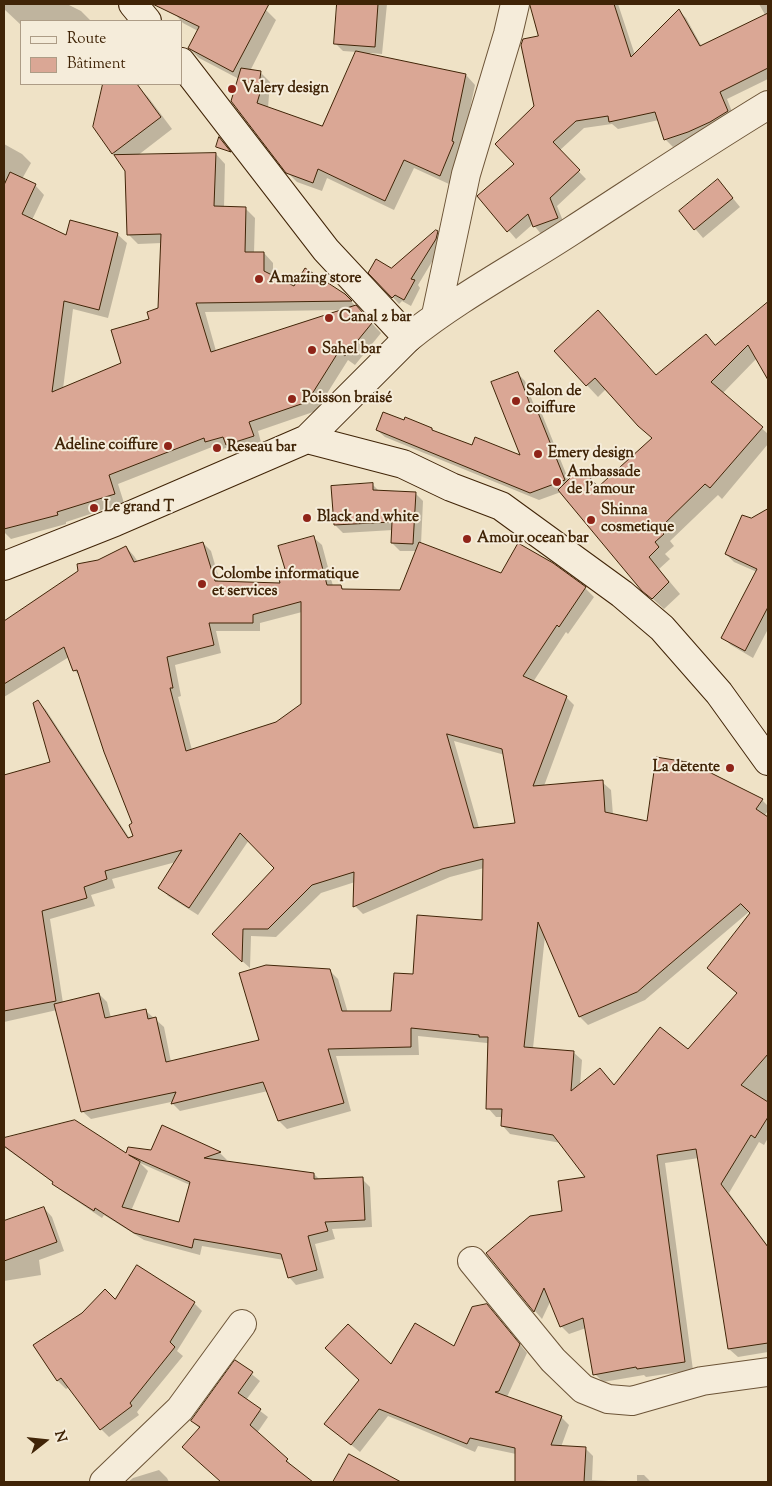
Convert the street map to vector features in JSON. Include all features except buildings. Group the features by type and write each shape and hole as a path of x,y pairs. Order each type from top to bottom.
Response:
{"street":[{"path":"133,4 146,20"},
{"path":"436,315 466,174 508,34 515,4"},
{"path":"182,63 326,250 408,338"},
{"path":"4,566 115,522 307,438 408,338 436,315 574,230 698,148 768,105"},
{"path":"307,438 403,464 451,487 501,506 622,594 662,628 719,693 768,760"},
{"path":"472,1261 553,1360 583,1388 608,1399 632,1401 702,1381 768,1372"},
{"path":"104,1482 180,1408 242,1324"}],"place":[{"name":"Valery design","path":"232,89"},
{"name":"Amazing store","path":"259,279"},
{"name":"Canal 2 bar","path":"329,318"},
{"name":"Sahel bar","path":"312,350"},
{"name":"Poisson braisé","path":"292,399"},
{"name":"Salon de coiffure","path":"516,401"},
{"name":"Adeline coiffure","path":"168,446"},
{"name":"Reseau bar","path":"217,448"},
{"name":"Emery design","path":"538,454"},
{"name":"Ambassade de l'amour","path":"557,482"},
{"name":"Le grand T","path":"94,508"},
{"name":"Black and white","path":"307,518"},
{"name":"Shinna cosmetique","path":"591,520"},
{"name":"Amour ocean bar","path":"467,539"},
{"name":"Colombe informatique et services","path":"202,584"},
{"name":"La detente","path":"730,768"}]}
